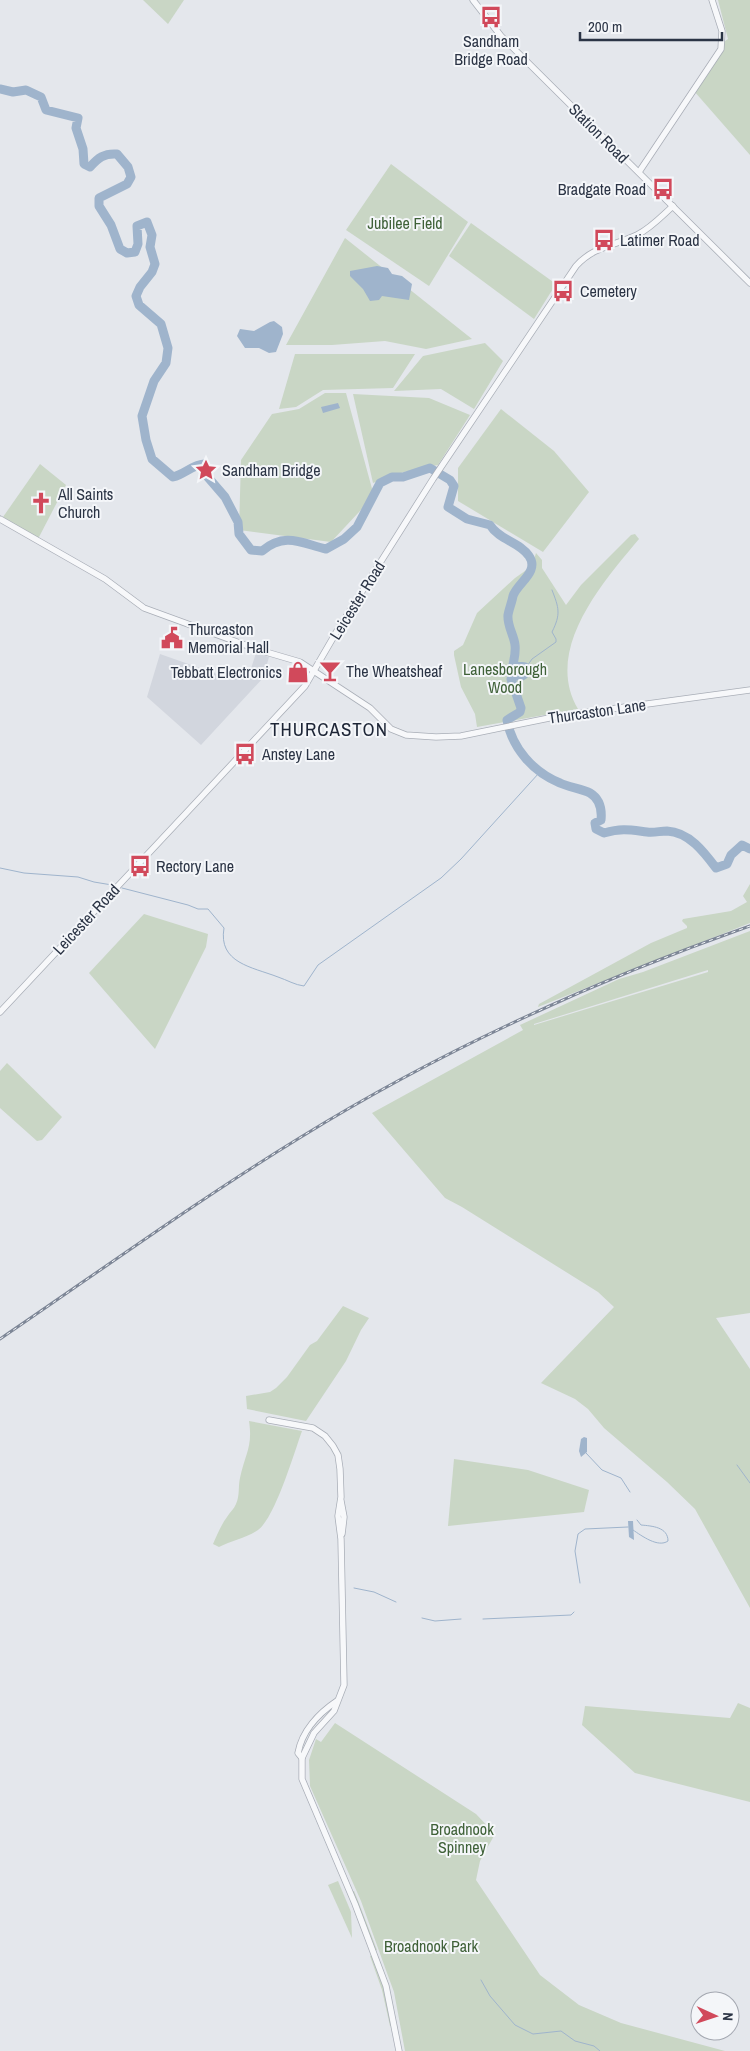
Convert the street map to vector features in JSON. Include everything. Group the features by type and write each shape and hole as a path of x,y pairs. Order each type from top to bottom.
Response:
{"street":[{"name":"Station Road","path":"473,0 501,36 750,283"},
{"path":"639,172 721,49 722,31 712,0"},
{"name":"Leicester Road","path":"0,1012 305,686 337,631 433,479 581,260 601,247 629,238 647,229 673,206"},
{"path":"0,519 105,579 144,608 251,647 300,662 313,672"},
{"name":"Thurcaston Lane","path":"313,672 362,702 393,730 418,736 461,736 516,723 587,711 750,690"},
{"path":"269,1420 313,1428 329,1440 339,1458 340,1497 338,1516 341,1539 343,1689 337,1701 314,1721 304,1734 298,1753 302,1758 301,1774 304,1788 355,1904 386,1986 399,2051"}],"shaded area":[{"path":"256,653 269,657 263,678 201,745 147,697 160,654 234,680 237,673 248,678"}],"green space":[{"path":"143,0 184,0 168,24"},
{"path":"718,0 750,0 750,155 694,91 722,43 728,39"},
{"name":"Jubilee Field","path":"391,164 468,222 429,286 346,230"},
{"path":"471,223 556,284 534,319 449,256"},
{"path":"345,238 472,339 426,349 385,341 332,345 286,345"},
{"path":"485,343 503,361 474,409 441,389 394,391 423,356"},
{"path":"295,354 415,354 393,388 323,390 296,407 279,409"},
{"path":"325,393 346,393 374,496 331,542 239,530 241,460 272,414 299,409"},
{"path":"353,394 429,398 470,415 438,465 404,472 373,483"},
{"path":"501,409 554,451 589,492 543,552 458,501 458,468"},
{"path":"40,464 66,485 38,539 3,517"},
{"name":"Lanesborough Wood","path":"635,534 639,539 609,575 595,596 582,618 572,641 568,664 569,687 578,709 477,727 475,714 461,687 454,651 463,645 477,613 515,578 532,566 536,553 542,560 542,568 566,605 581,585 631,535"},
{"path":"750,884 750,923 538,1007 539,1004 651,943 687,928 682,921 683,919 731,911 747,902 743,896"},
{"path":"144,914 208,934 206,947 155,1049 89,973"},
{"path":"750,931 750,1313 716,1318 750,1369 750,1608 695,1509 667,1482 604,1428 588,1409 575,1399 541,1383 614,1307 598,1292 445,1198 372,1113 523,1030 520,1025 619,979 643,972","holes":["708,970 708,972 534,1025"]},
{"path":"7,1063 62,1117 42,1140 37,1141 0,1108 0,1071"},
{"path":"343,1306 369,1318 346,1361 306,1421 247,1409 246,1396 270,1392 276,1388 287,1377 310,1345 317,1341"},
{"path":"249,1421 302,1431 277,1499 264,1523 254,1533 219,1547 213,1544 223,1523 235,1506 238,1497 240,1478 250,1438"},
{"path":"454,1459 528,1470 589,1490 584,1512 448,1526"},
{"path":"738,1703 750,1708 750,1802 635,1773 582,1725 585,1706 730,1718"},
{"name":"Broadnook Park","path":"335,1723 476,1814 495,1834 480,1861 476,1880 540,1975 579,2005 621,2023 725,2051 405,2051 394,1992 361,1901 310,1786 309,1760 316,1739 321,1742"},
{"path":"338,1881 351,1912 352,1938 328,1885"},
{"path":"352,1891 354,1891 357,1898 377,1950 375,1951"},
{"path":"372,1955 384,1988 392,2025 390,2026 382,1990 370,1956"}],"water":[{"path":"377,266 388,268 392,274 402,276 412,284 409,300 382,296 379,300 370,301 363,289 350,276 350,271"},
{"path":"274,321 282,327 283,334 276,352 269,353 259,348 245,348 237,336 240,329 254,331"},
{"path":"338,403 340,408 323,413 321,407"},
{"path":"587,1438 587,1452 581,1457 579,1451 581,1439"},
{"path":"628,1521 633,1521 634,1540 629,1537"}],"waterway":[{"path":"0,89 13,92 26,90 41,97 46,110 78,118 76,128 83,149 84,164 90,167 108,154 117,154 128,167 131,177 127,184 99,198 99,206 111,225 120,249 127,253 135,252 138,244 137,226 147,222 152,235 150,247 155,264 152,272 140,287 136,296 139,305 161,324 168,348 166,363 154,381 142,416 146,440 152,459 173,477 204,464 206,475 225,497 238,522 239,534 251,550 262,551 270,545 286,540 326,549 344,539 357,527 380,483 392,477 403,477 430,468 450,480 454,486 448,507 467,519 490,525 499,534 525,551 532,562 530,572 515,591 508,615 515,645 513,665 525,667 526,672 522,676 513,676 511,679 521,708 520,712 507,720 514,740 525,758 550,778 593,795 600,805 601,812 601,820 595,823 596,829 604,833 616,830 675,832 695,844 716,868 727,864 731,855 742,845 750,849"},
{"path":"525,669 532,659 556,642 552,632 557,620 558,611 552,590"},
{"path":"122,888 198,909 208,909 224,928 226,949 239,962 294,984 304,986 318,965 441,878 461,859 539,773"},
{"path":"0,868 24,873 78,877 112,885"},
{"path":"586,1453 602,1470 621,1478 630,1492"},
{"path":"737,1465 750,1483"},
{"path":"633,1530 655,1542 664,1543 668,1541 667,1536 662,1530 641,1525 637,1520"},
{"path":"580,1583 575,1551 578,1534 585,1529 628,1527"},
{"path":"354,1588 374,1592 396,1602"},
{"path":"483,1619 571,1615 574,1612"},
{"path":"422,1618 435,1621 461,1619"},
{"path":"481,1980 490,1996 515,2025 533,2034 561,2031 575,2041 594,2046 600,2051"}],"railway":[{"path":"0,1339 187,1211 354,1105 464,1047 577,994 692,947 750,926"}],"place":[{"name":"Sandham Bridge Road","path":"491,17"},
{"name":"Bradgate Road","path":"663,189"},
{"name":"Latimer Road","path":"604,240"},
{"name":"Cemetery","path":"563,291"},
{"name":"Sandham Bridge","path":"206,470"},
{"name":"All Saints Church","path":"41,503"},
{"name":"Thurcaston Memorial Hall","path":"172,638"},
{"name":"The Wheatsheaf","path":"330,671"},
{"name":"Tebbatt Electronics","path":"298,672"},
{"name":"Anstey Lane","path":"245,754"},
{"name":"Rectory Lane","path":"140,866"}],"district":[{"name":"THURCASTON","path":"329,729"}],"park label":[{"name":"Broadnook Spinney","path":"462,1838"}]}
